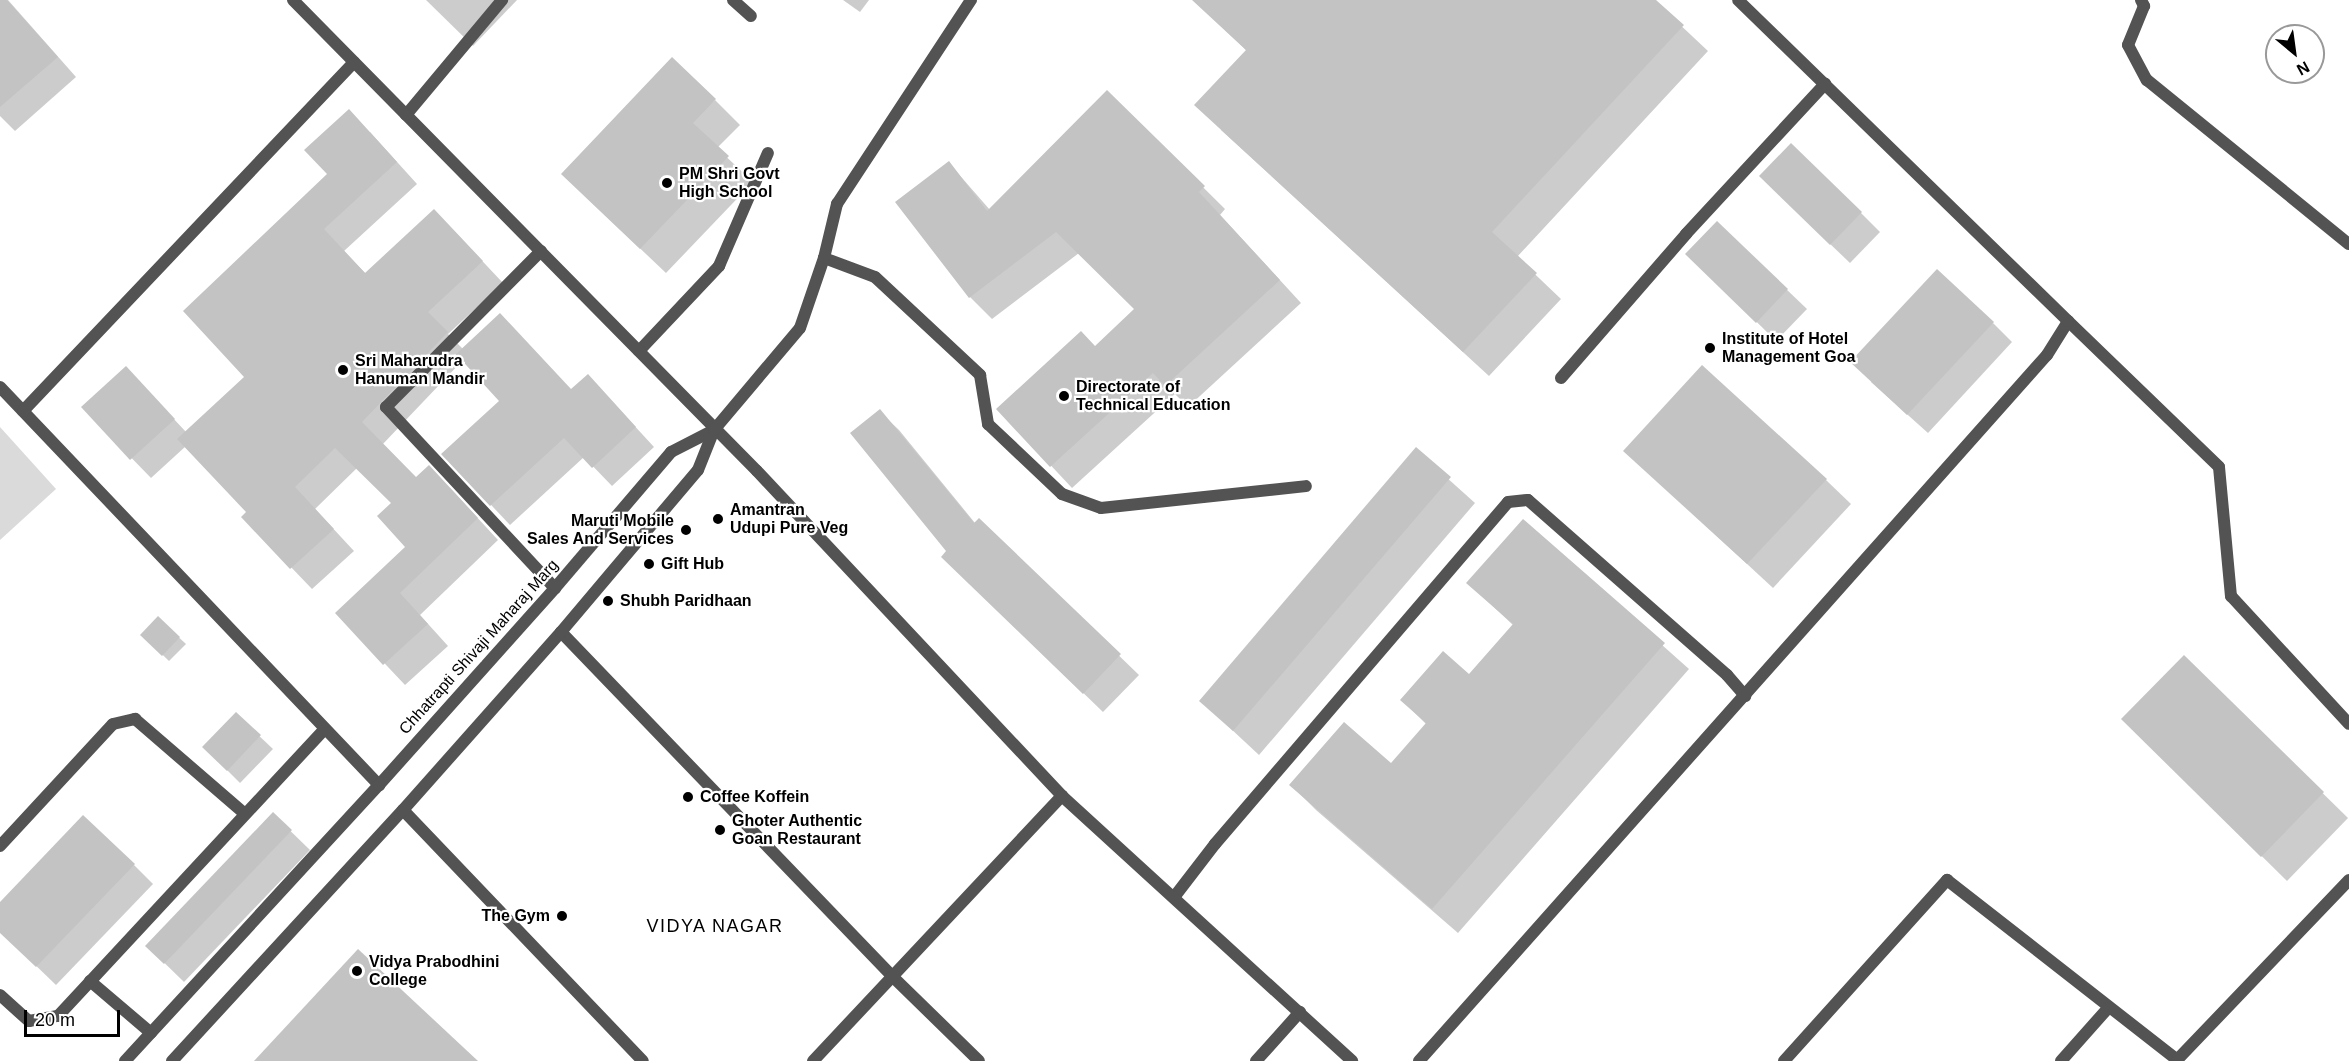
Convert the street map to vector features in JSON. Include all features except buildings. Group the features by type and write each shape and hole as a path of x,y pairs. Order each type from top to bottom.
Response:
{"street":[{"path":"293,0 714,430 757,471 1062,796 1175,896 1352,1061"},
{"path":"406,115 502,0"},
{"path":"733,0 751,16"},
{"path":"172,1061 403,810 561,632 698,470 714,430 800,328 824,258 837,204 971,0"},
{"path":"1738,0 2219,467 2230,596 2349,724"},
{"path":"2140,0 2144,6 2128,45 2147,80 2349,244"},
{"path":"23,411 354,62"},
{"path":"1561,378 1686,234 1824,84"},
{"path":"639,351 719,266 768,153"},
{"path":"540,251 386,407 555,588"},
{"path":"824,258 875,277 980,375 988,424 1062,494 1101,508 1306,486"},
{"path":"1419,1061 2047,355 2068,321"},
{"path":"0,387 379,785"},
{"name":"Chhatrapti Shivaji Maharaj Marg","path":"125,1061 379,785 555,588 671,452 714,430"},
{"path":"1175,896 1215,844 1508,502 1528,500 1727,675 1745,696"},
{"path":"561,632 892,977 979,1061"},
{"path":"0,846 113,724 135,719 245,814"},
{"path":"0,994 29,1021 58,1016 326,729"},
{"path":"813,1061 1062,796"},
{"path":"403,810 643,1061"},
{"path":"1784,1061 1947,880 2177,1060 2349,879"},
{"path":"90,981 151,1033"},
{"path":"2061,1061 2108,1008"},
{"path":"1256,1061 1300,1012"}],"shaded area":[{"path":"0,427 56,489 0,540"}],"place":[{"name":"PM Shri Govt High School","path":"667,183"},
{"name":"Institute of Hotel Management Goa","path":"1710,348"},
{"name":"Sri Maharudra Hanuman Mandir","path":"343,370"},
{"name":"Directorate of Technical Education","path":"1064,396"},
{"name":"Amantran Udupi Pure Veg","path":"718,519"},
{"name":"Maruti Mobile Sales And Services","path":"686,530"},
{"name":"Gift Hub","path":"649,564"},
{"name":"Shubh Paridhaan","path":"608,601"},
{"name":"Coffee Koffein","path":"688,797"},
{"name":"Ghoter Authentic Goan Restaurant","path":"720,830"},
{"name":"The Gym","path":"562,916"},
{"name":"Vidya Prabodhini College","path":"357,971"}],"district":[{"name":"VIDYA NAGAR","path":"715,926"}]}
